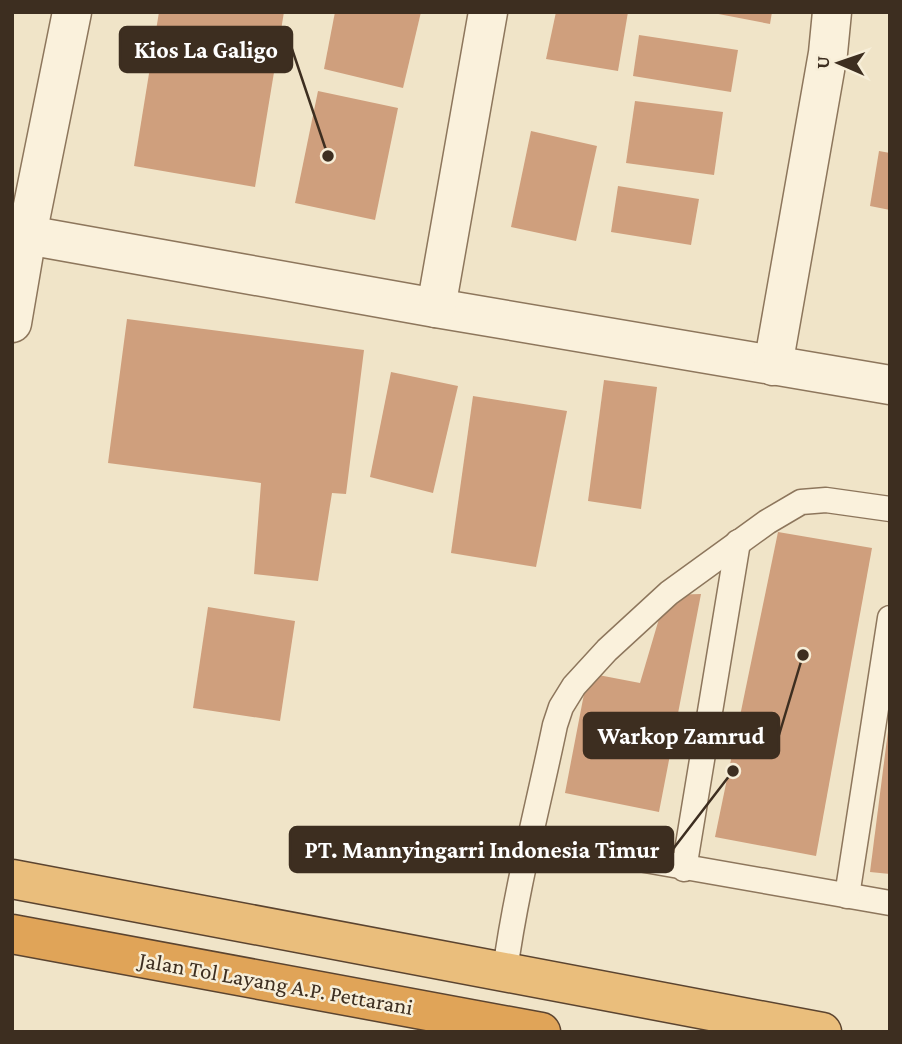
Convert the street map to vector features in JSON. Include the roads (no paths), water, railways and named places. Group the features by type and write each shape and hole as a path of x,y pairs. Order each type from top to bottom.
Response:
{"highway":[{"path":"12,879 822,1032"},
{"name":"Jalan Tol Layang A.P. Pettarani","path":"12,934 541,1032"}],"street":[{"path":"12,323 20,234 72,12"},
{"path":"436,308 488,12"},
{"path":"773,366 828,53 832,12"},
{"path":"20,234 890,385"}],"lane":[{"path":"505,971 512,919 555,726 561,707 574,686 607,650 669,593 738,542 801,502 826,500 890,509"},
{"path":"684,869 738,542"},
{"path":"847,896 890,618"},
{"path":"531,841 890,904"}],"place":[{"name":"Kios La Galigo","path":"328,156"},
{"name":"Warkop Zamrud","path":"803,655"},
{"name":"PT. Mannyingarri Indonesia Timur","path":"733,771"}]}
